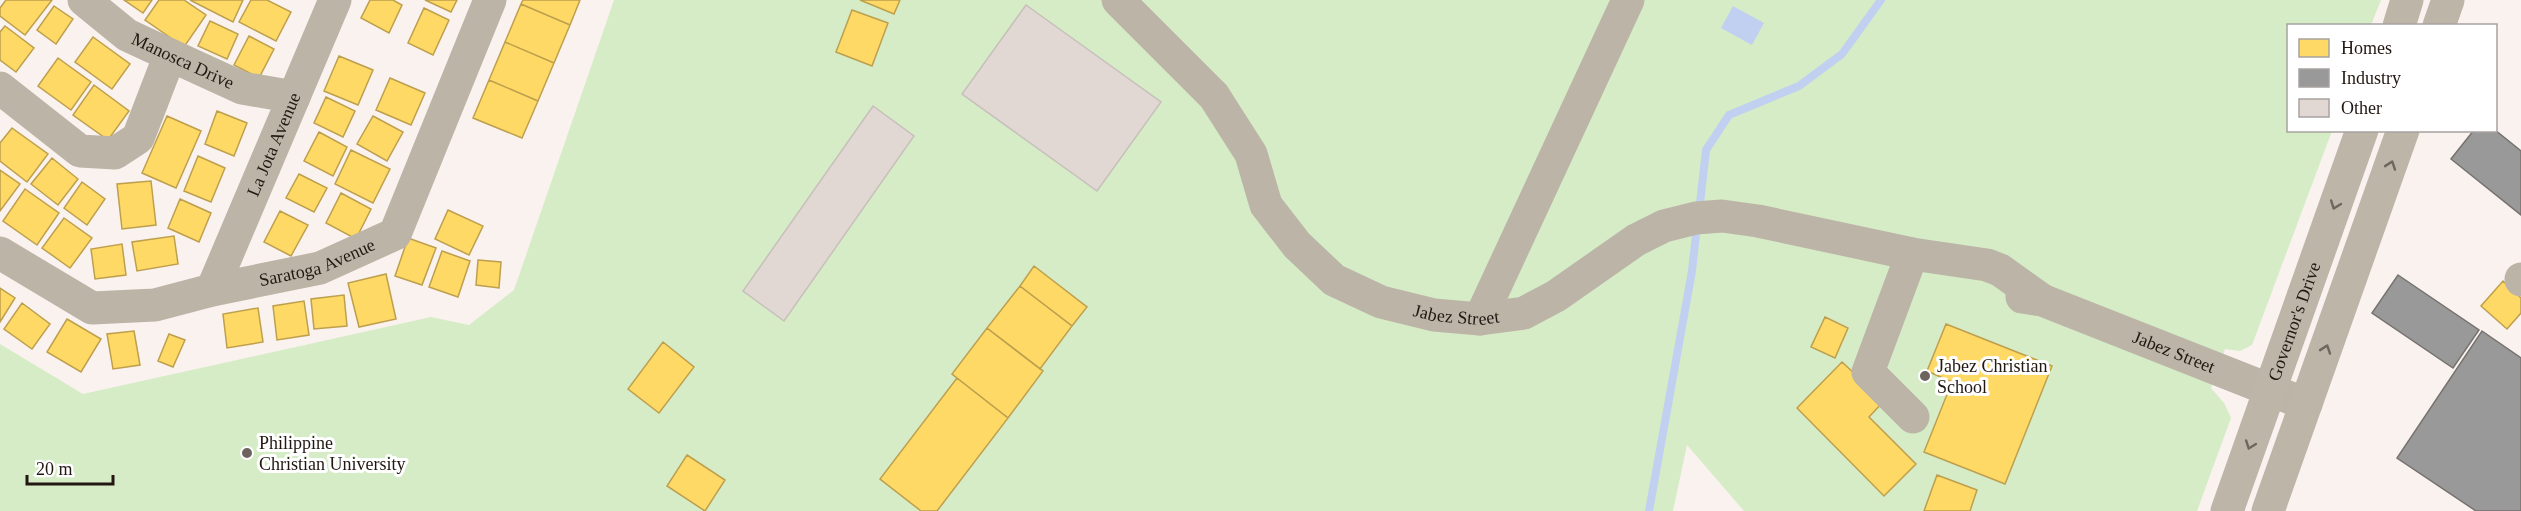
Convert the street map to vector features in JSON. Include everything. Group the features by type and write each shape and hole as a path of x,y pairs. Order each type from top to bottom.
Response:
{"highway":[{"path":"2399,24 2407,0"},
{"path":"2440,24 2448,0"},
{"name":"Governor's Drive","path":"2228,505 2361,132"},
{"path":"2268,511 2402,132"}],"street":[{"name":"Manosca Drive","path":"84,0 127,35 170,55 242,88 294,97"},
{"name":"La Jota Avenue","path":"212,290 334,0"},
{"name":"Saratoga Avenue","path":"0,254 92,308 155,305 212,290 320,268 395,234 490,0"},
{"name":"Jabez Street","path":"1118,0 1214,96 1251,154 1266,206 1297,245 1334,280 1381,302 1434,315 1480,319 1524,313 1556,296 1636,240 1664,226 1696,218 1722,216 1758,221 1912,254 1992,292 2042,300 2306,404"},
{"path":"1480,319 1628,0"},
{"path":"0,88 81,151 115,153 138,138 170,55"},
{"path":"1912,254 1868,372 1913,417"},
{"path":"2228,505 2262,511"}],"green space":[{"path":"614,0 2381,0 2371,24 2287,24 2287,132 2332,132 2252,345 2240,351 2225,349 2211,388 2224,403 2231,418 2197,511 1744,511 1687,445 1673,511 0,511 0,344 83,394 431,317 469,325 514,290"}],"water":[{"path":"1733,6 1764,23 1752,45 1721,28"}],"building: Homes":[{"path":"6,0 52,0 25,35 0,16 0,8"},
{"path":"124,0 152,0 143,13"},
{"path":"159,0 184,0 206,15 184,47 145,20"},
{"path":"190,0 243,0 233,22"},
{"path":"251,0 267,0 291,12 276,41 239,22"},
{"path":"370,0 393,0 402,5 389,33 361,18"},
{"path":"425,0 457,0 451,12"},
{"path":"523,0 580,0 570,25 521,4"},
{"path":"860,0 900,0 894,14"},
{"path":"521,4 570,25 554,63 505,42"},
{"path":"54,6 73,19 56,44 37,30"},
{"path":"424,8 449,20 433,55 408,43"},
{"path":"852,10 888,23 872,66 836,52"},
{"path":"210,21 238,34 227,59 198,46"},
{"path":"5,26 34,48 16,72 0,60 0,32"},
{"path":"249,36 274,49 259,78 234,65"},
{"path":"93,37 130,64 112,89 75,62"},
{"path":"505,42 554,63 538,101 489,80"},
{"path":"339,56 373,70 358,105 324,91"},
{"path":"58,58 91,82 71,110 38,86"},
{"path":"390,78 425,93 411,125 376,110"},
{"path":"489,80 538,101 522,138 473,118"},
{"path":"94,85 129,111 108,140 73,115"},
{"path":"326,97 355,111 343,137 314,123"},
{"path":"217,111 247,123 234,156 205,144"},
{"path":"167,116 201,131 176,188 142,173"},
{"path":"373,116 403,132 387,161 357,144"},
{"path":"12,128 48,154 27,182 0,161 0,143"},
{"path":"319,132 347,147 333,176 304,161"},
{"path":"351,150 390,169 373,203 335,184"},
{"path":"198,156 225,168 211,202 184,191"},
{"path":"52,158 78,179 58,205 31,184"},
{"path":"0,170 20,184 0,211"},
{"path":"299,174 327,188 314,212 286,198"},
{"path":"151,181 156,225 122,229 117,184"},
{"path":"82,182 105,199 87,225 64,208"},
{"path":"25,189 59,213 37,245 3,221"},
{"path":"341,193 371,209 356,239 326,223"},
{"path":"180,199 211,213 199,242 168,228"},
{"path":"448,210 483,226 469,255 435,239"},
{"path":"280,211 308,225 291,256 264,242"},
{"path":"64,218 92,238 70,268 42,248"},
{"path":"174,236 178,264 137,271 132,242"},
{"path":"408,238 436,248 422,285 395,276"},
{"path":"122,244 126,275 95,279 91,249"},
{"path":"442,251 470,261 458,297 429,287"},
{"path":"478,260 501,262 499,288 476,285"},
{"path":"1034,266 1087,307 1072,326 1020,286"},
{"path":"386,274 396,319 359,327 348,283"},
{"path":"2503,281 2521,298 2521,313 2507,329 2481,306"},
{"path":"1020,286 1072,326 1040,369 987,328"},
{"path":"0,288 15,298 0,322"},
{"path":"344,295 347,326 314,329 311,299"},
{"path":"304,301 309,335 277,340 273,306"},
{"path":"22,303 50,324 32,349 4,329"},
{"path":"258,308 263,342 227,348 223,314"},
{"path":"1825,317 1848,328 1835,358 1811,347"},
{"path":"67,319 101,339 81,372 47,352"},
{"path":"1946,324 2052,366 2005,484 1924,452 1952,382 1927,371"},
{"path":"987,328 1043,371 1008,418 952,374"},
{"path":"134,331 140,365 113,369 107,334"},
{"path":"169,334 185,340 173,367 158,361"},
{"path":"663,342 694,367 659,413 628,389"},
{"path":"1842,362 1884,401 1869,417 1916,464 1884,496 1797,408"},
{"path":"957,378 1008,418 937,511 921,511 880,479"},
{"path":"687,455 725,480 705,511 667,486"},
{"path":"1937,475 1977,490 1970,511 1924,511"}],"building: Industry":[{"path":"2472,132 2497,132 2521,151 2521,215 2451,159"},
{"path":"2398,275 2479,330 2453,368 2372,313"},
{"path":"2482,331 2521,358 2521,511 2476,511 2397,458"}],"building: Other":[{"path":"1026,5 1161,102 1097,191 962,94"},
{"path":"873,106 914,136 784,321 743,291"}],"waterway":[{"path":"1699,212 1706,150 1729,115 1799,86 1842,54 1881,0"},
{"path":"1649,511 1692,271 1697,225"}],"place":[{"name":"Jabez Christian School","path":"1925,376"},
{"name":"Philippine Christian University","path":"247,453"}]}
